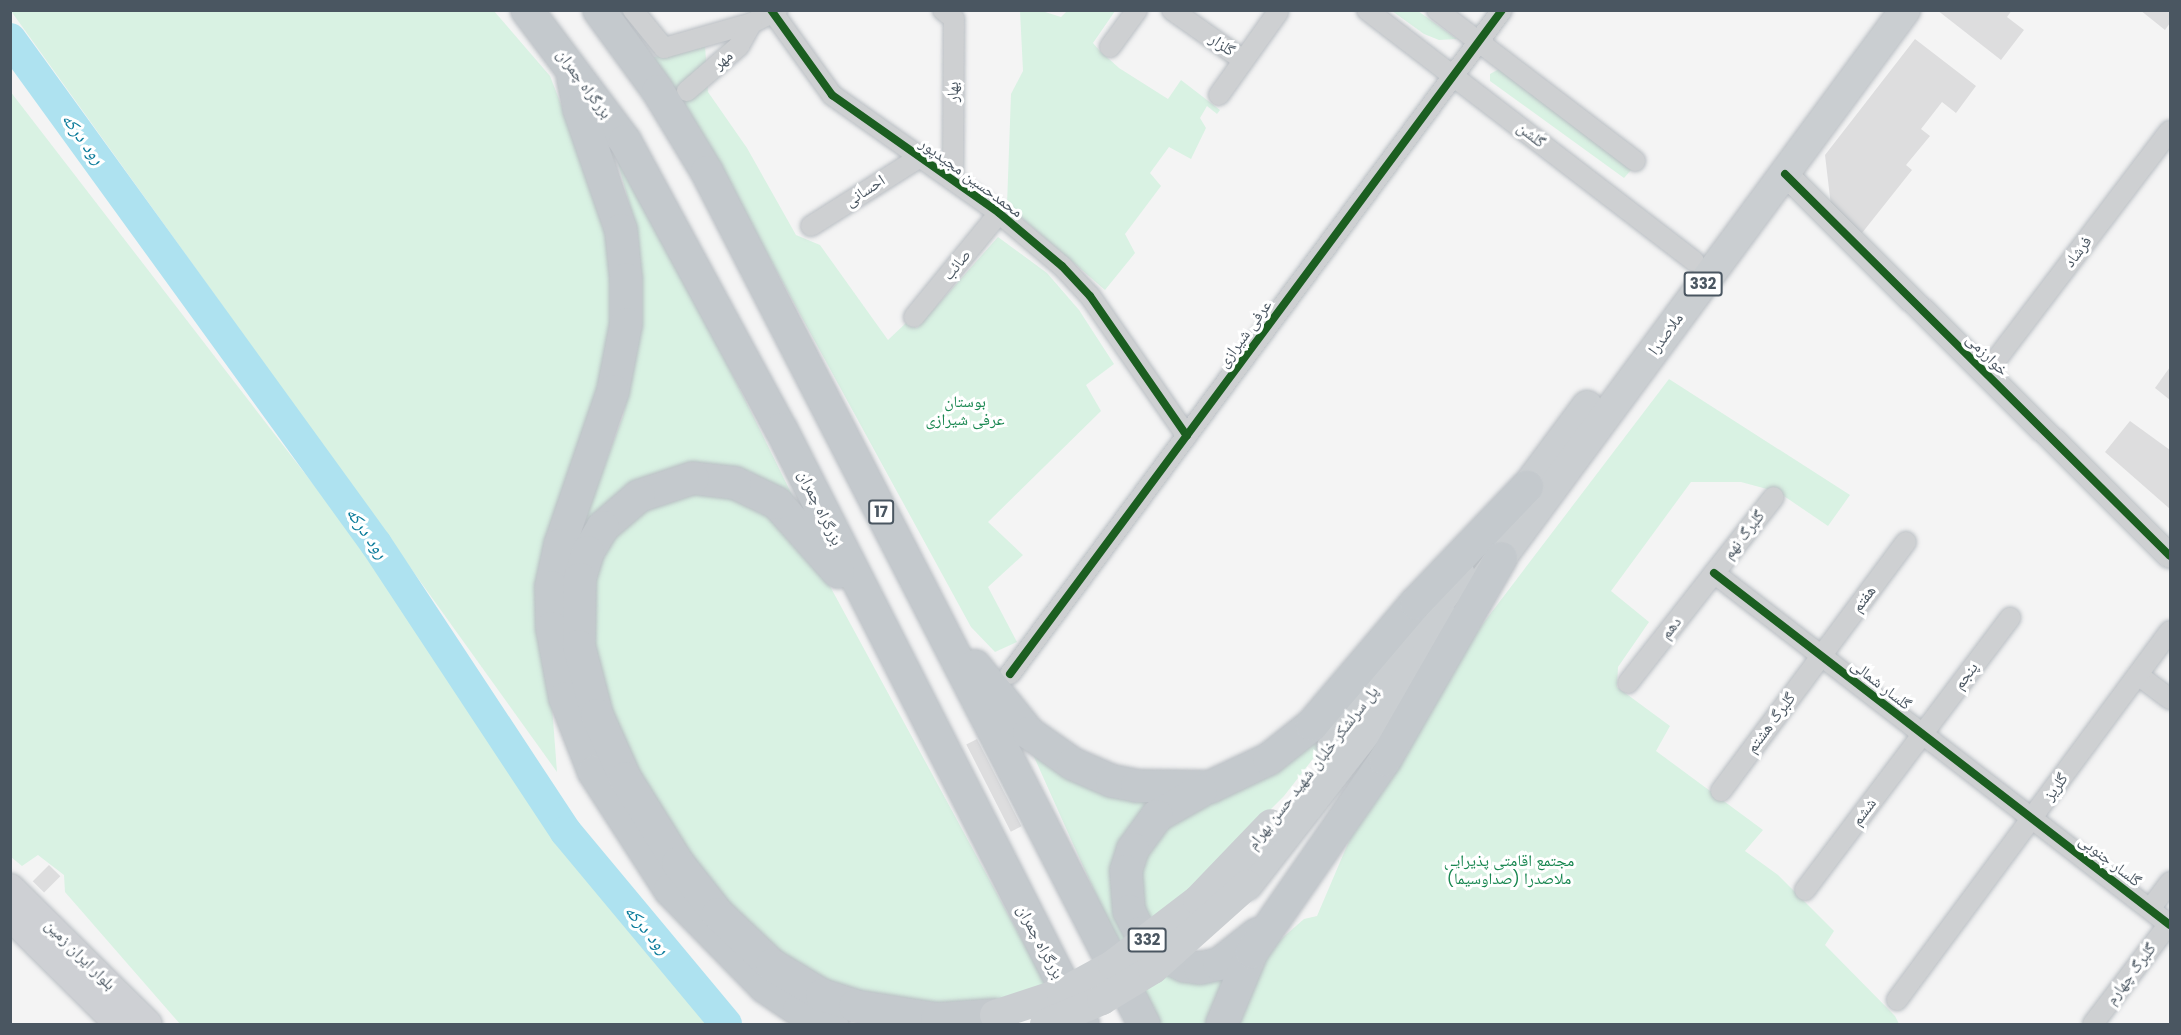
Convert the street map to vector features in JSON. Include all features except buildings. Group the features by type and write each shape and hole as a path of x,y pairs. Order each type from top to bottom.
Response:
{"highway":[{"name":"بزرگراه چمران","path":"527,10 570,63 625,141 781,429 1083,1024"},
{"name":"17","path":"599,10 658,91 708,172 1144,1024"},
{"path":"570,63 579,109 621,230 626,279 626,324 613,391 560,546 551,587 552,628 565,698 594,772 670,890 765,987 799,1010 832,1024"},
{"path":"870,608 777,503 735,483 693,478 639,496 603,527 588,552 580,579 577,614 586,679 625,778 698,890 745,941 796,981 855,1006 937,1019 995,1015"},
{"path":"1270,923 1219,964 1200,968 1185,966 1158,953 1140,933 1129,911 1126,871 1139,839 1157,816 1210,787 1269,759 1312,725 1416,603 1527,487"},
{"path":"1222,1024 1238,979 1270,923 1385,760 1501,558"},
{"path":"935,618 1029,733 1073,764 1112,781 1137,786 1210,787"}],"main road":[{"name":"ملاصدرا","path":"1439,620 1527,487 1879,10"},
{"name":"ملاصدرا","path":"1439,620 1501,558 1905,10"},
{"name":"پل سرلشکر خلبان شهید حسن بهرام","path":"995,1015 1062,993 1113,965 1198,900 1271,824 1439,620"},
{"name":"پل سرلشکر خلبان شهید حسن بهرام","path":"1045,1024 1102,1000 1153,969 1247,885 1439,620"},
{"name":"بلوار ایران زمین","path":"10,887 148,1024"},
{"name":"بلوار ایران زمین","path":"10,917 118,1024"}],"street":[{"path":"633,10 664,48 752,23 774,12"},
{"name":"بهار","path":"943,10 954,19 953,180"},
{"path":"1110,47 1137,10"},
{"name":"گلزار","path":"1172,10 1243,60"},
{"name":"گلشن","path":"1367,10 1694,261"},
{"path":"1437,10 1635,161"},
{"name":"عرفی شیرازی","path":"1010,674 1502,10"},
{"name":"محمدحسین مجیدپور","path":"774,12 832,95 999,213 1062,266 1090,296 1186,436"},
{"name":"گلزار","path":"1219,95 1278,12"},
{"name":"مهر","path":"687,91 739,46 752,23"},
{"name":"فرشاد","path":"1986,373 2170,131"},
{"name":"احسانی","path":"811,226 920,157"},
{"name":"خوارزمی","path":"1785,174 2170,556"},
{"name":"صائب","path":"914,317 999,213"},
{"name":"گلبرگ نهم","path":"1714,573 1774,497"},
{"name":"هفتم","path":"1821,656 1906,542"},
{"name":"گلسار شمالی","path":"1714,573 2032,819"},
{"name":"دهم","path":"1628,683 1714,573"},
{"name":"پنجم","path":"1922,734 2010,618"},
{"name":"گلریز","path":"1897,1000 2170,631"},
{"name":"گلبرگ هشتم","path":"1721,791 1821,656"},
{"path":"2138,675 2170,699"},
{"name":"ششم","path":"1805,890 1922,734"},
{"name":"گلسار جنوبی","path":"2032,819 2170,924"},
{"path":"2150,909 2170,882"},
{"name":"گلبرگ چهارم","path":"2093,1024 2170,924"}],"green space":[{"path":"11,11 494,11 550,76 610,230 610,344 542,574 557,772"},
{"path":"1020,11 1042,11 1061,17 1067,11 1115,11 1093,43 1099,50 1119,68 1168,99 1181,80 1220,110 1217,114 1207,106 1200,118 1206,128 1191,159 1169,147 1150,173 1161,186 1125,234 1135,253 1105,290 1007,205 1011,94 1023,71"},
{"path":"1392,11 1418,11 1457,39 1439,40 1424,34"},
{"name":"بوستان عرفی شیرازی","path":"705,45 708,92 747,148 796,235 820,245 888,340 907,322 917,328 998,237 1047,273 1079,310 1114,364 1086,385 1101,411 988,522 1023,555 988,587 1017,642 995,652 971,627 713,155 651,58"},
{"path":"1499,69 1629,165 1631,170 1624,178 1490,81 1490,74"},
{"path":"10,91 694,978 734,1024 180,1024 65,892 64,875 38,855 22,866 11,857"},
{"path":"617,159 653,213 798,507 715,469 586,538 578,534 623,416 642,319 638,236"},
{"name":"مجتمع اقامتی پذیرایی ملاصدرا (صداوسیما)","path":"1669,379 1850,495 1828,526 1778,492 1741,482 1691,482 1611,591 1649,622 1618,667 1617,687 1670,726 1656,751 1763,830 1745,851 1778,875 1834,931 1825,945 1895,1016 1899,1024 1232,1024 1265,953 1304,919 1317,916 1352,834 1456,659"},
{"path":"696,487 754,498 813,555 1050,991 964,1011 852,997 768,950 671,837 596,683 588,576 627,516"},
{"path":"1415,613 1330,737 1284,796 1151,928 1134,877 1155,827 1252,777"},
{"path":"1031,750 1178,793 1143,815 1136,941 1121,951"},
{"path":"1242,956 1217,1024 1157,1024 1137,992 1172,970"}],"waterway":[{"name":"رود درکه","path":"10,39 376,544 566,832 726,1024"}],"cycle path":[{"path":"771,10 832,95 999,213 1062,266 1090,296 1187,436"},
{"path":"1010,674 1502,10"},
{"path":"1785,174 2170,556"},
{"path":"1714,573 2170,925"}]}
